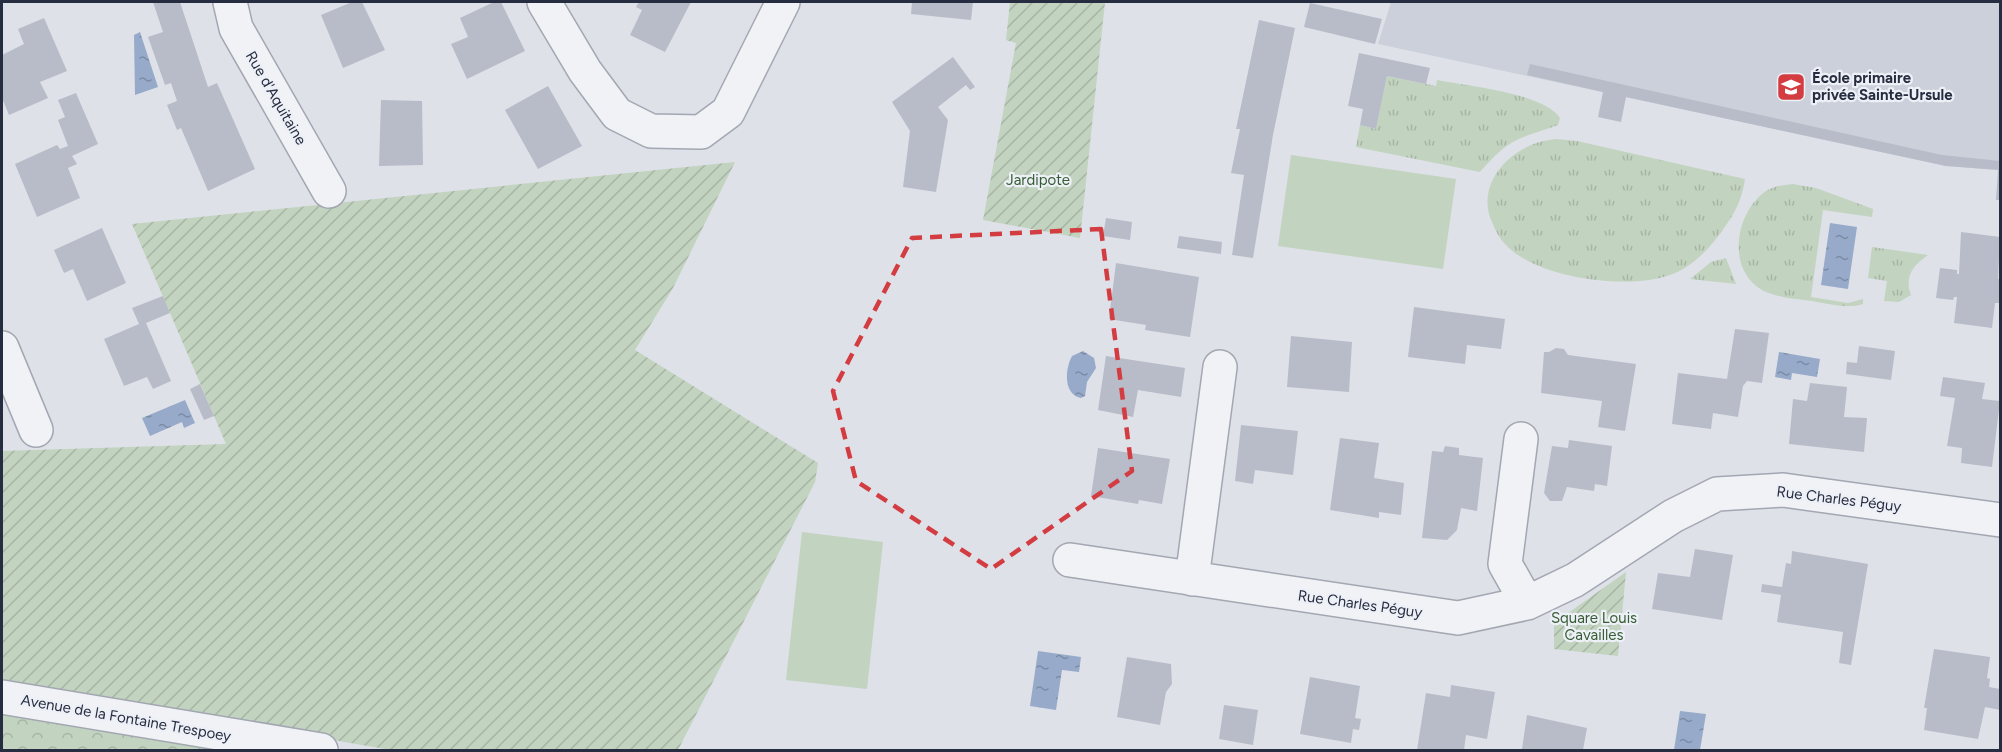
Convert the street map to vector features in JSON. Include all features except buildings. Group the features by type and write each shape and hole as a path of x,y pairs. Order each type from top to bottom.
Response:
{"street":[{"name":"Rue d'Aquitaine","path":"230,2 236,28 329,191"},
{"path":"544,2 585,71 617,114 651,131 701,132 728,112 783,2"},
{"path":"2,348 36,430"},
{"path":"1192,579 1220,367"},
{"path":"1521,439 1504,564 1527,603"},
{"name":"Rue Charles Péguy","path":"1070,560 1458,618 1527,603 1575,580 1673,516 1717,494 1783,490 2001,520"},
{"name":"Avenue de la Fontaine Trespoey","path":"2,697 321,750"}],"highlighted area":[{"path":"1101,229 1132,471 991,569 856,481 833,391 912,238"}],"shaded area":[{"name":"École primaire privée Sainte-Ursule","path":"1391,2 2000,2 2000,170 1946,166 1378,44"}],"green space":[{"name":"Jardipote","path":"1010,2 1105,2 1080,238 983,220 1016,43 1006,40"},
{"path":"1387,76 1436,86 1437,80 1504,92 1539,102 1552,109 1560,118 1558,125 1523,137 1507,146 1480,172 1356,147 1360,125 1376,129"},
{"path":"1556,139 1577,141 1745,179 1738,205 1701,256 1670,275 1652,279 1608,281 1561,273 1539,266 1521,257 1506,245 1493,225 1487,202 1494,177 1510,158 1531,145"},
{"path":"1291,155 1456,179 1443,269 1278,246"},
{"path":"735,162 673,288 635,350 818,463 815,482 678,750 391,750 2,683 2,451 226,444 132,224"},
{"path":"1793,184 1816,188 1873,209 1872,217 1823,210 1811,297 1848,303 1863,299 1863,304 1838,306 1782,297 1760,289 1746,275 1739,250 1743,223 1749,210 1766,191"},
{"path":"1872,247 1928,255 1911,272 1909,289 1911,295 1899,302 1884,301 1887,281 1868,278"},
{"path":"1726,258 1736,284 1690,279 1711,262"},
{"path":"802,532 883,542 867,689 786,680"},
{"name":"Square Louis Cavailles","path":"1626,572 1618,656 1554,649 1554,623"},
{"path":"2,705 289,750 2,750"}],"water":[{"path":"140,32 158,87 135,95 134,35"},
{"path":"1830,223 1857,227 1848,289 1821,285"},
{"path":"1083,351 1094,358 1096,368 1087,382 1085,396 1081,398 1071,392 1067,374 1072,356"},
{"path":"1779,352 1820,359 1817,377 1792,373 1791,380 1775,377"},
{"path":"185,400 195,423 184,428 182,422 150,436 142,418"},
{"path":"1038,651 1081,657 1079,672 1062,670 1056,710 1030,706"},
{"path":"1680,711 1706,714 1700,750 1674,750"}],"place":[{"name":"École primaire privée Sainte-Ursule","path":"1791,87"}]}
